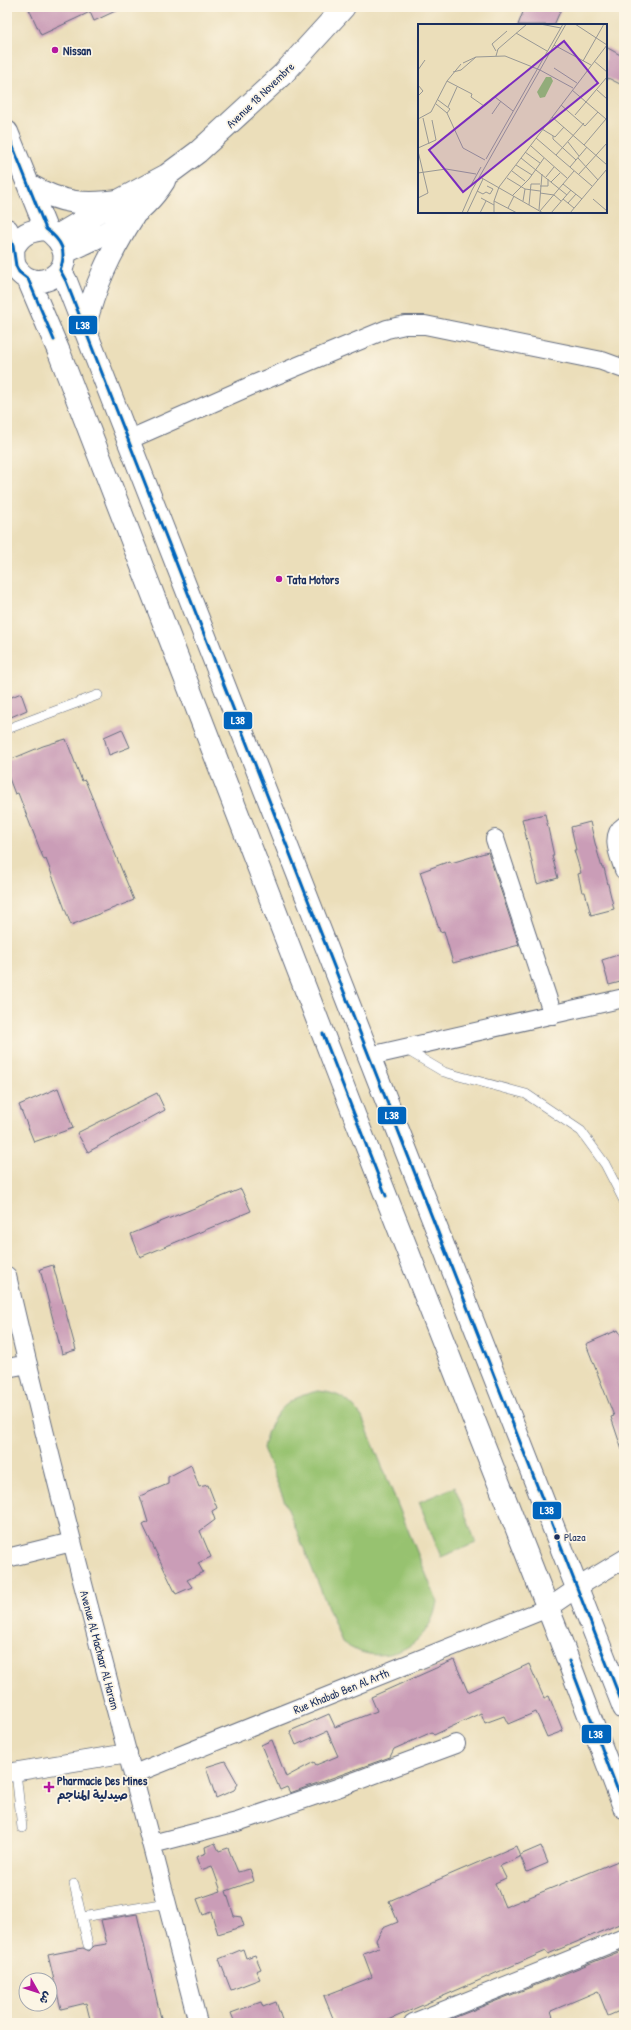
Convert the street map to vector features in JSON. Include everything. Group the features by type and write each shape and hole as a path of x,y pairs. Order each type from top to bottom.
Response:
{"main road":[{"name":"Avenue 18 Novembre","path":"57,247 106,234 128,208 152,198 168,175 204,147 255,101 310,47 344,7"},
{"path":"7,132 57,247 66,281 84,329 370,1056 624,1708"},
{"path":"29,185 49,196 71,202 128,208 94,292 84,329"},
{"path":"57,247 31,230 23,234 17,240 14,259 65,367 357,1123 548,1608 624,1807"},
{"path":"14,259 36,281 46,280 54,276 57,247"}],"street":[{"path":"128,440 255,384 388,329 405,325 425,324 602,361 624,369"},
{"path":"624,826 617,835 616,844 624,870"},
{"path":"495,839 553,1015"},
{"path":"370,1056 624,998"},
{"name":"Avenue Al Machaar Al Haram","path":"7,1276 72,1542 198,2023"},
{"path":"7,1368 28,1364"},
{"path":"7,1558 72,1542"},
{"name":"Rue Khabab Ben Al Arth","path":"134,1774 548,1608 576,1588 624,1559"},
{"path":"152,1844 238,1822 337,1788 456,1744"},
{"path":"12,1772 128,1753"},
{"path":"413,2023 624,1938"}],"lane":[{"path":"7,729 98,695"},
{"path":"404,1048 444,1072 526,1094 581,1131 605,1164 624,1201"},
{"path":"12,1772 22,1828"},
{"path":"74,1884 88,1945"},
{"path":"82,1917 167,1903"}],"green space":[{"path":"318,1391 343,1398 353,1406 362,1417 437,1601 433,1617 425,1631 414,1642 402,1650 387,1654 372,1654 357,1650 342,1642 263,1448 270,1427 280,1410 296,1398"},
{"path":"455,1487 476,1543 441,1557 419,1502"}],"building":[{"path":"28,7 124,7 94,21 90,12 41,35"},
{"path":"525,7 562,7 554,24 518,24"},
{"path":"607,48 624,57 624,86 608,78 607,80"},
{"path":"21,693 27,710 11,717 7,699"},
{"path":"122,729 130,747 109,755 104,737"},
{"path":"66,739 82,781 85,780 134,900 71,925 46,859 44,860 18,793 15,794 7,773 7,761 43,746"},
{"path":"545,814 554,856 552,856 558,878 537,884 522,819"},
{"path":"590,822 602,868 604,868 614,909 591,915 585,892 582,892 578,874 581,873 574,850 576,850 571,827"},
{"path":"488,852 519,945 453,963 444,931 440,932 420,872 450,861 451,863"},
{"path":"624,953 624,981 609,985 602,960"},
{"path":"58,1088 73,1128 34,1142 19,1105"},
{"path":"157,1093 165,1110 88,1152 77,1133"},
{"path":"241,1189 251,1211 140,1257 131,1234"},
{"path":"53,1265 76,1350 62,1354 40,1269"},
{"path":"618,1330 624,1341 624,1450 622,1450 611,1417 614,1416 586,1344"},
{"path":"191,1465 199,1487 208,1485 217,1508 212,1511 215,1520 200,1531 211,1557 198,1563 203,1572 187,1580 192,1587 176,1594 143,1525 148,1522 140,1496 168,1484 168,1477"},
{"path":"454,1660 468,1692 529,1664 544,1698 549,1696 563,1731 547,1737 536,1712 508,1724 504,1716 485,1723 481,1713 434,1735 432,1732 394,1749 390,1757 290,1793 287,1787 280,1790 261,1745 272,1740 286,1777 314,1762 316,1765 338,1756 327,1731 296,1745 290,1731 329,1714 335,1727 377,1711 371,1697"},
{"path":"225,1761 238,1784 234,1790 216,1798 206,1767"},
{"path":"215,1843 219,1851 228,1848 238,1872 250,1869 254,1881 226,1891 234,1916 241,1917 244,1926 218,1934 211,1912 203,1915 197,1899 221,1891 212,1866 201,1870 196,1857 206,1853 205,1847"},
{"path":"516,1846 520,1857 500,1866 506,1878 495,1883 505,1907 618,1861 624,1875 624,1922 548,1954 546,1951 382,2023 335,2023 324,1996 372,1977 363,1953 379,1947 376,1940 383,1928 398,1922 389,1901"},
{"path":"541,1846 548,1863 527,1872 520,1855"},
{"path":"137,1914 162,2023 91,2023 86,2003 61,2009 58,1997 58,1972 52,1972 48,1955 83,1948 89,1951 94,1946 107,1944 101,1920"},
{"path":"243,1949 246,1958 255,1955 261,1969 256,1971 260,1979 231,1990 219,1959"},
{"path":"621,1951 624,1959 624,2009 608,2016 598,1991 551,2011 555,2023 441,2023"},
{"path":"261,2002 263,2007 276,2002 283,2023 235,2023 231,2013"}],"transit line":[{"name":"L38","path":"7,132 46,229 56,238 62,247 63,257 60,270 66,281 624,1708"},
{"name":"L38","path":"7,230 13,246 16,266 19,272 28,279 54,340"},
{"name":"L38","path":"323,1034 386,1196"},
{"name":"L38","path":"569,1661 624,1807"}],"place":[{"name":"Nissan","path":"55,50"},
{"name":"Tata Motors","path":"279,579"},
{"name":"Plaza","path":"557,1537"},
{"name":"Pharmacie Des Mines صيدلية المناجم","path":"49,1787"}]}
